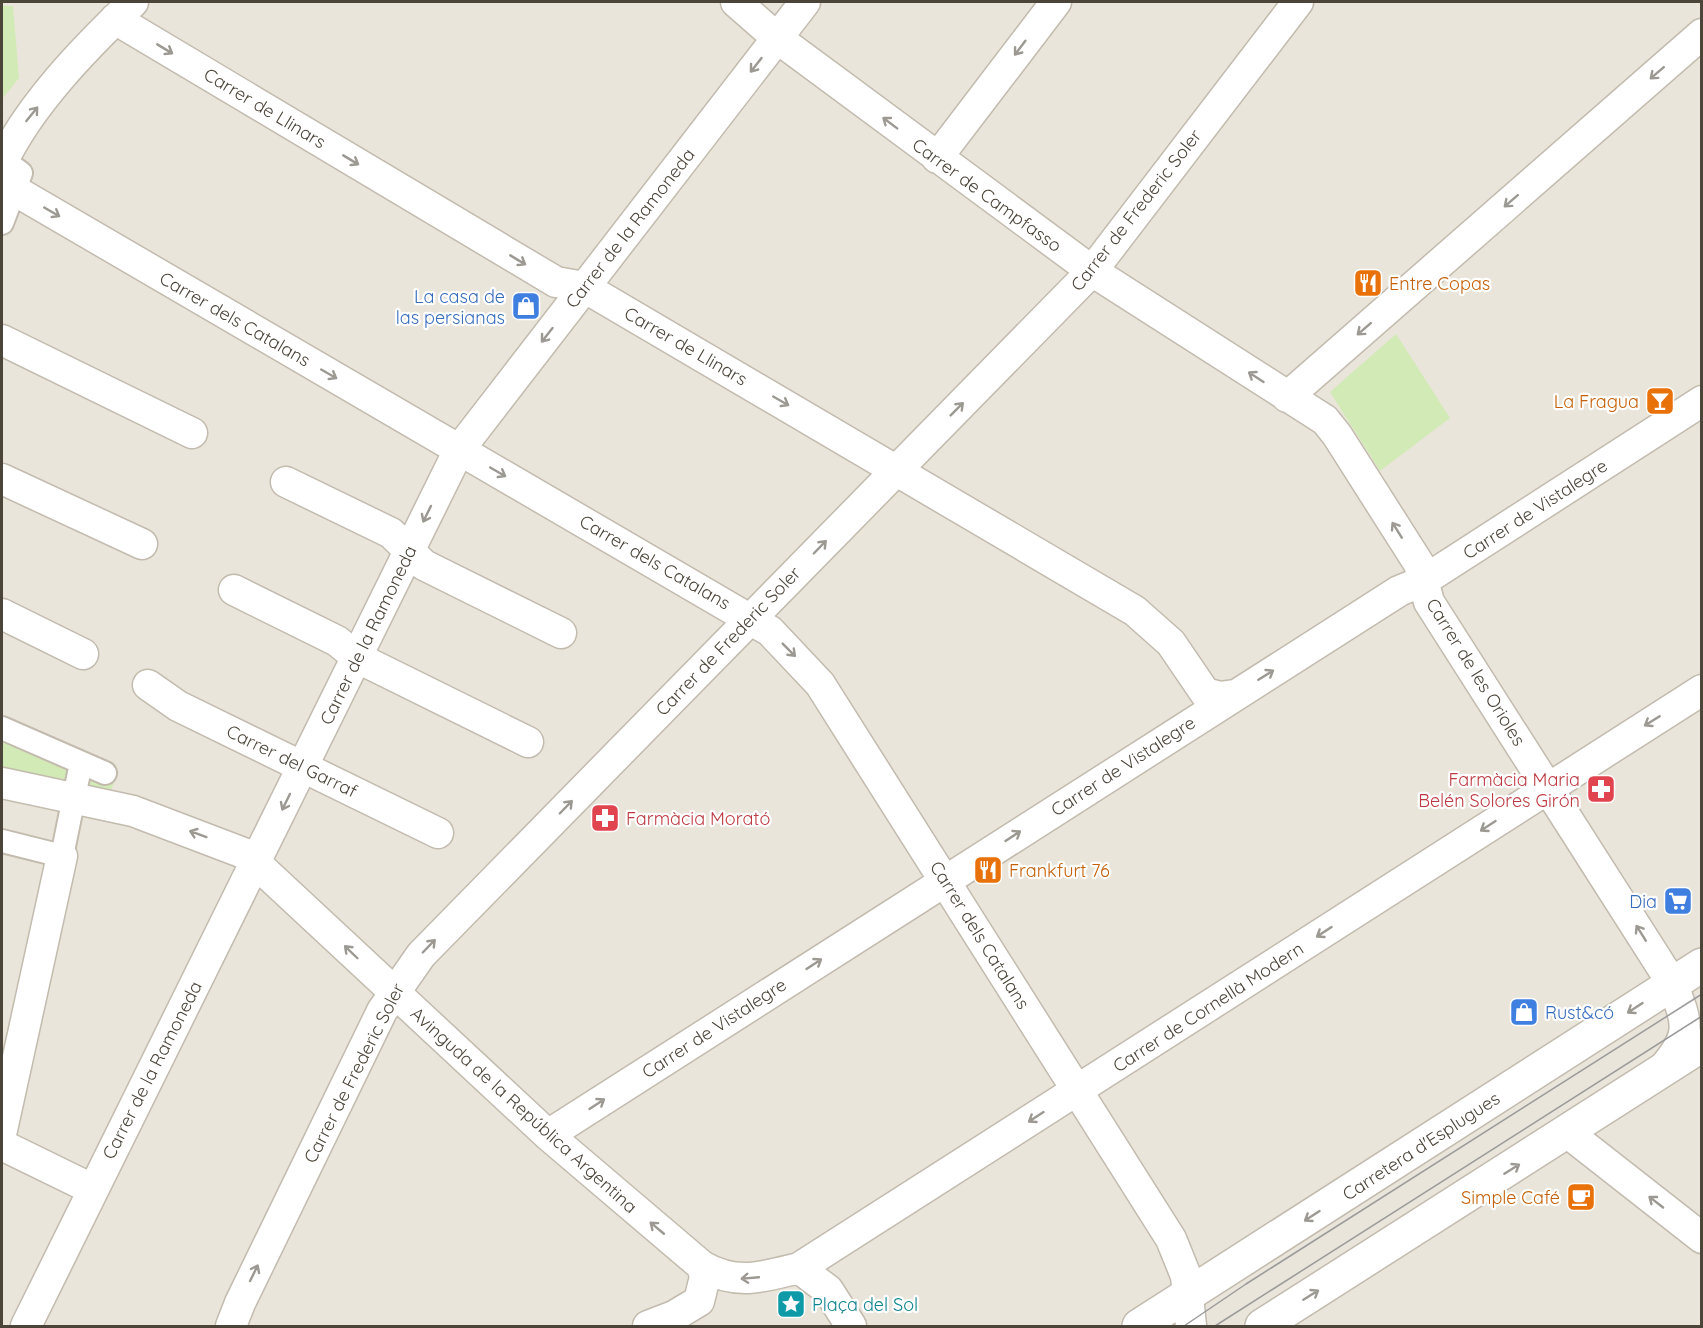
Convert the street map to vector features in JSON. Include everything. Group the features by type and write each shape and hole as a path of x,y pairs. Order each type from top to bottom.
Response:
{"street":[{"name":"Carrer de Campfasso","path":"736,2 777,38 1092,271 1325,420 1337,435"},
{"name":"Carrer de la Ramoneda","path":"26,1326 459,450 805,2"},
{"path":"937,158 1056,2"},
{"name":"Carrer de Frederic Soler","path":"231,1326 240,1303 393,992 421,955 1092,271 1298,2"},
{"path":"2,223 4,171 25,123 124,10"},
{"name":"Carrer de Llinars","path":"124,10 556,282 584,287 1135,611 1171,643 1205,693 1220,697 1234,695"},
{"path":"1287,397 1701,34"},
{"name":"Carrer dels Catalans","path":"4,171 459,450 770,631 820,684 1171,1239 1185,1271 1191,1326"},
{"path":"2,340 192,433"},
{"name":"Carrer de Vistalegre","path":"548,1135 1234,695 1399,591 1423,581 1701,401"},
{"name":"Carrer de les Orioles","path":"1337,435 1419,564 1429,602 1672,983 1685,1017 1684,1036 1680,1049 1661,1071"},
{"path":"2,479 142,544"},
{"path":"286,482 391,533 424,565 561,633"},
{"path":"234,590 337,641 358,658 528,742"},
{"path":"2,614 83,654"},
{"name":"Carrer del Garraf","path":"148,685 178,706 438,833"},
{"name":"Carrer de Cornellà Modern","path":"702,1266 732,1279 749,1279 800,1268 1701,690"},
{"path":"2,728 105,773"},
{"path":"2,1130 81,763"},
{"name":"Avinguda de la República Argentina","path":"2,783 74,796 133,811 236,849 257,862 548,1135 702,1266"},
{"path":"2,841 62,856"},
{"name":"Carretera d'Esplugues","path":"1139,1326 1701,965"},
{"path":"1262,1326 1568,1133 1701,1045"},
{"path":"1568,1133 1701,1238"},
{"path":"2,1145 92,1189"},
{"path":"648,1326 674,1316 699,1301 705,1277 702,1266"},
{"path":"800,1268 828,1290 851,1326"}],"shaded area":[{"path":"2,2 1701,2 1701,1326 2,1326"}],"green space":[{"path":"2,6 13,6 19,78 2,99"},
{"path":"1396,334 1450,418 1380,471 1330,392"},
{"path":"2,720 117,775 108,797 2,776"}],"tram line":[{"path":"1184,1326 1246,1284 1702,994"},
{"path":"1215,1326 1702,1016"}],"place":[{"name":"Entre Copas","path":"1368,283"},
{"name":"La casa de las persianas","path":"526,306"},
{"name":"La Fragua","path":"1660,401"},
{"name":"Farmàcia Maria Belén Solores Girón","path":"1601,789"},
{"name":"Farmàcia Morató","path":"605,818"},
{"name":"Frankfurt 76","path":"988,870"},
{"name":"Dia","path":"1678,901"},
{"name":"Rust&có","path":"1524,1012"},
{"name":"Simple Café","path":"1581,1197"},
{"name":"Plaça del Sol","path":"791,1304"}]}
